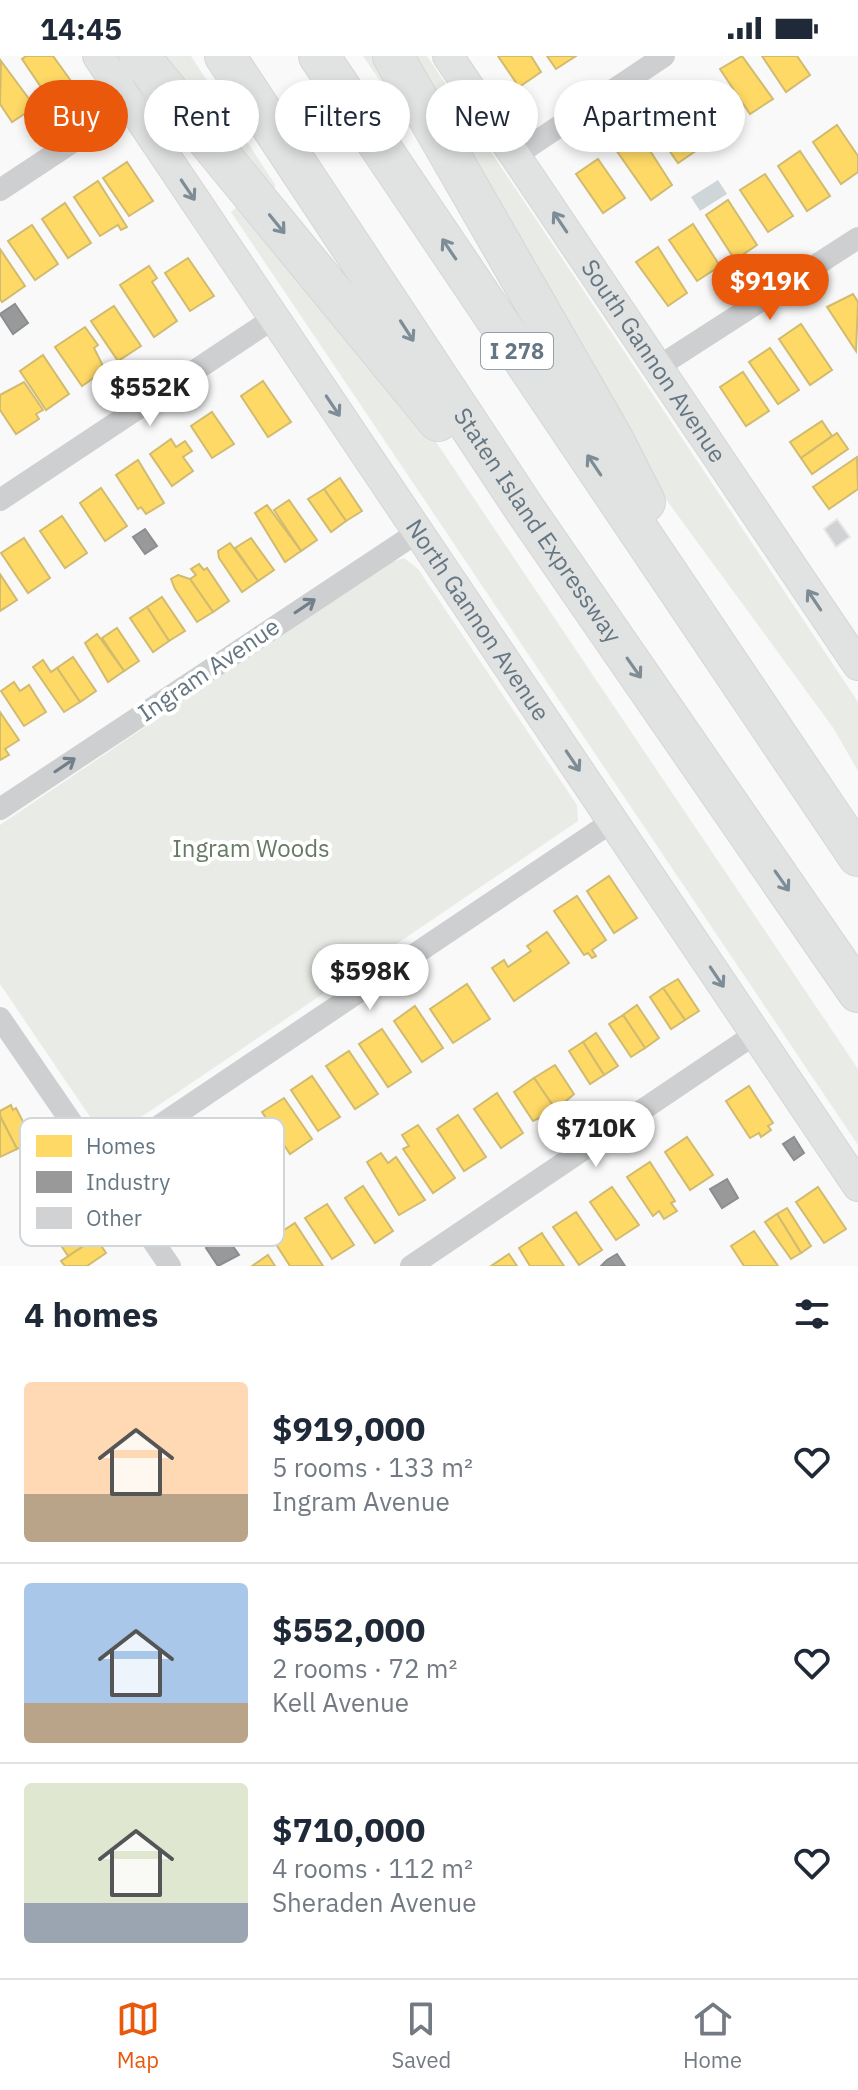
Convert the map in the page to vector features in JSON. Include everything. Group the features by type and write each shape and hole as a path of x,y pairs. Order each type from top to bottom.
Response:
{"highway":[{"path":"139,56 470,462 526,511"},
{"name":"Staten Island Expressway","path":"225,56 526,511 858,992"},
{"name":"I 278","path":"319,56 858,856"},
{"path":"393,56 613,439 716,645"}],"main road":[{"name":"North Gannon Avenue","path":"98,56 858,1186"},
{"name":"South Gannon Avenue","path":"448,56 857,660"}],"street":[{"path":"515,156 664,56"},
{"path":"0,190 130,104"},
{"path":"658,367 858,238"},
{"path":"0,500 274,318"},
{"name":"Ingram Avenue","path":"0,809 418,532"},
{"path":"171,1118 613,821"},
{"path":"0,1018 69,1118"},
{"path":"411,1266 755,1034"},
{"path":"0,1059 21,1049"},
{"path":"156,1246 170,1266"}],"green space":[{"path":"150,56 191,56 207,80 171,80"},
{"path":"363,56 384,56 393,80 379,80"},
{"path":"414,56 427,56 443,80 428,80"},
{"path":"235,152 254,152 276,186 268,190"},
{"path":"469,152 491,152 858,702 858,771 834,729 665,498"},
{"path":"243,202 401,390 858,1069 858,1145 231,212"},
{"name":"Ingram Woods","path":"404,558 418,569 577,805 578,821 140,1118 91,1118 0,984 0,825 388,563"}],"shaded area":[{"path":"718,180 727,194 700,211 691,197"}],"building: Homes":[{"path":"26,56 53,56 70,80 36,80 22,59"},
{"path":"498,56 531,56 541,72 529,80 514,80"},
{"path":"547,56 576,56 556,69"},
{"path":"742,56 773,99 750,114 745,106 745,80 727,80 720,69"},
{"path":"762,56 797,56 810,75 786,92"},
{"path":"1,61 24,92 24,114 12,122 0,104"},
{"path":"837,125 858,156 858,172 841,184 813,142"},
{"path":"800,151 830,196 807,211 778,166"},
{"path":"617,152 651,152 672,185 651,200"},
{"path":"670,152 694,152 678,163"},
{"path":"598,159 625,198 603,213 576,174"},
{"path":"127,162 153,201 129,216 103,178"},
{"path":"765,174 793,216 768,232 740,190"},
{"path":"98,181 127,227 121,230 118,225 100,236 74,197"},
{"path":"728,200 757,245 735,260 706,215"},
{"path":"65,203 91,243 68,258 42,219"},
{"path":"693,224 720,266 697,281 669,240"},
{"path":"32,225 58,264 35,280 8,241"},
{"path":"658,247 687,293 668,306 636,262"},
{"path":"0,249 25,286 2,302 0,299"},
{"path":"188,258 214,296 190,311 165,273"},
{"path":"149,266 157,278 152,282 177,321 154,337 120,285"},
{"path":"853,294 858,302 856,351 827,307"},
{"path":"114,306 141,346 118,361 91,321"},
{"path":"801,324 832,370 810,385 779,339"},
{"path":"85,327 98,345 94,348 105,370 82,386 55,347"},
{"path":"770,348 799,390 778,404 749,362"},
{"path":"43,355 69,394 46,410 20,371"},
{"path":"743,372 769,411 746,426 720,387"},
{"path":"263,381 291,422 268,437 241,396"},
{"path":"24,382 43,410 36,414 39,419 16,434 0,410 0,395"},
{"path":"212,412 234,444 212,458 191,426"},
{"path":"822,421 832,436 801,458 790,442"},
{"path":"837,433 848,449 812,474 801,458"},
{"path":"171,439 176,447 185,441 192,451 183,457 193,471 172,486 150,454"},
{"path":"857,457 858,489 829,509 813,487"},
{"path":"138,460 164,503 146,514 141,507 138,509 116,475"},
{"path":"340,478 362,511 346,521 324,489"},
{"path":"101,488 127,526 105,541 80,503"},
{"path":"324,489 346,521 331,532 308,499"},
{"path":"289,500 317,540 301,551 274,510"},
{"path":"267,505 301,551 285,562 255,513"},
{"path":"62,516 87,553 65,568 40,531"},
{"path":"24,538 50,578 28,593 1,553"},
{"path":"251,538 274,570 258,581 235,548"},
{"path":"230,543 258,581 242,592 219,558 218,551"},
{"path":"199,564 204,570 207,568 229,601 213,612 190,579 196,575 191,569"},
{"path":"0,574 17,600 0,611"},
{"path":"178,575 190,579 213,612 197,622 175,589 171,579"},
{"path":"162,597 185,631 169,641 147,607"},
{"path":"147,607 169,641 153,652 130,618"},
{"path":"117,628 139,661 124,671 102,638"},
{"path":"97,634 124,671 108,682 85,643"},
{"path":"73,657 96,691 80,702 57,668"},
{"path":"43,660 51,672 57,668 80,702 64,712 33,667"},
{"path":"14,682 20,691 29,685 46,712 24,726 1,691"},
{"path":"0,712 19,740 5,749 9,755 0,760"},
{"path":"609,876 637,918 614,933 587,891"},
{"path":"577,896 606,940 592,950 596,956 592,958 588,953 584,955 554,911"},
{"path":"547,932 569,963 514,1001 492,968 504,960 508,967 531,951 527,946"},
{"path":"678,979 699,1011 685,1020 663,988"},
{"path":"467,984 490,1019 453,1043 430,1009"},
{"path":"663,988 685,1020 671,1029 650,997"},
{"path":"637,1005 659,1038 645,1048 623,1015"},
{"path":"415,1006 443,1048 422,1062 394,1021"},
{"path":"623,1015 645,1048 631,1057 609,1024"},
{"path":"382,1029 411,1072 388,1087 359,1044"},
{"path":"596,1033 618,1066 604,1075 583,1042"},
{"path":"583,1042 604,1075 590,1084 569,1051"},
{"path":"349,1051 378,1094 355,1109 326,1066"},
{"path":"555,1065 574,1094 556,1110 534,1078"},
{"path":"312,1076 340,1117 318,1131 291,1090"},
{"path":"534,1078 556,1110 533,1121 514,1092"},
{"path":"749,1086 773,1123 768,1126 771,1130 761,1137 759,1133 750,1138 726,1101"},
{"path":"497,1093 523,1133 501,1148 474,1109"},
{"path":"284,1098 312,1139 290,1154 284,1145 284,1118 266,1118 262,1112"},
{"path":"11,1105 21,1118 20,1147 17,1149 0,1116 0,1111"},
{"path":"458,1115 486,1157 464,1171 437,1129"},
{"path":"0,1116 17,1149 0,1157"},
{"path":"418,1125 455,1178 433,1193 403,1149 409,1146 402,1135"},
{"path":"687,1137 713,1175 690,1190 665,1152"},
{"path":"381,1153 388,1163 396,1157 425,1200 399,1215 367,1162"},
{"path":"650,1162 675,1201 671,1203 677,1211 664,1219 659,1211 653,1216 627,1177"},
{"path":"363,1186 393,1231 375,1243 345,1198"},
{"path":"612,1187 639,1225 616,1240 590,1202"},
{"path":"818,1187 846,1229 824,1243 796,1202"},
{"path":"327,1204 354,1245 332,1259 305,1218"},
{"path":"787,1208 811,1246 801,1253 777,1214"},
{"path":"576,1212 602,1250 579,1265 553,1227"},
{"path":"777,1214 801,1253 791,1259 765,1222"},
{"path":"295,1223 323,1266 290,1266 277,1246 284,1246 284,1230"},
{"path":"754,1231 778,1266 744,1266 731,1246"},
{"path":"542,1233 564,1266 530,1266 519,1248"},
{"path":"61,1246 84,1246 68,1256"},
{"path":"84,1246 101,1246 106,1253 87,1266 65,1266 61,1261"},
{"path":"509,1254 517,1266 491,1266"},
{"path":"268,1255 275,1266 252,1266"}],"building: Industry":[{"path":"15,304 28,323 13,334 0,314"},
{"path":"145,529 157,546 145,554 133,537"},
{"path":"794,1137 804,1153 794,1160 783,1144"},
{"path":"727,1179 738,1198 722,1208 710,1189"},
{"path":"233,1246 239,1255 218,1266 206,1248"},
{"path":"617,1254 625,1266 601,1266 607,1260"}],"building: Other":[{"path":"837,519 850,537 836,547 824,529"}]}
